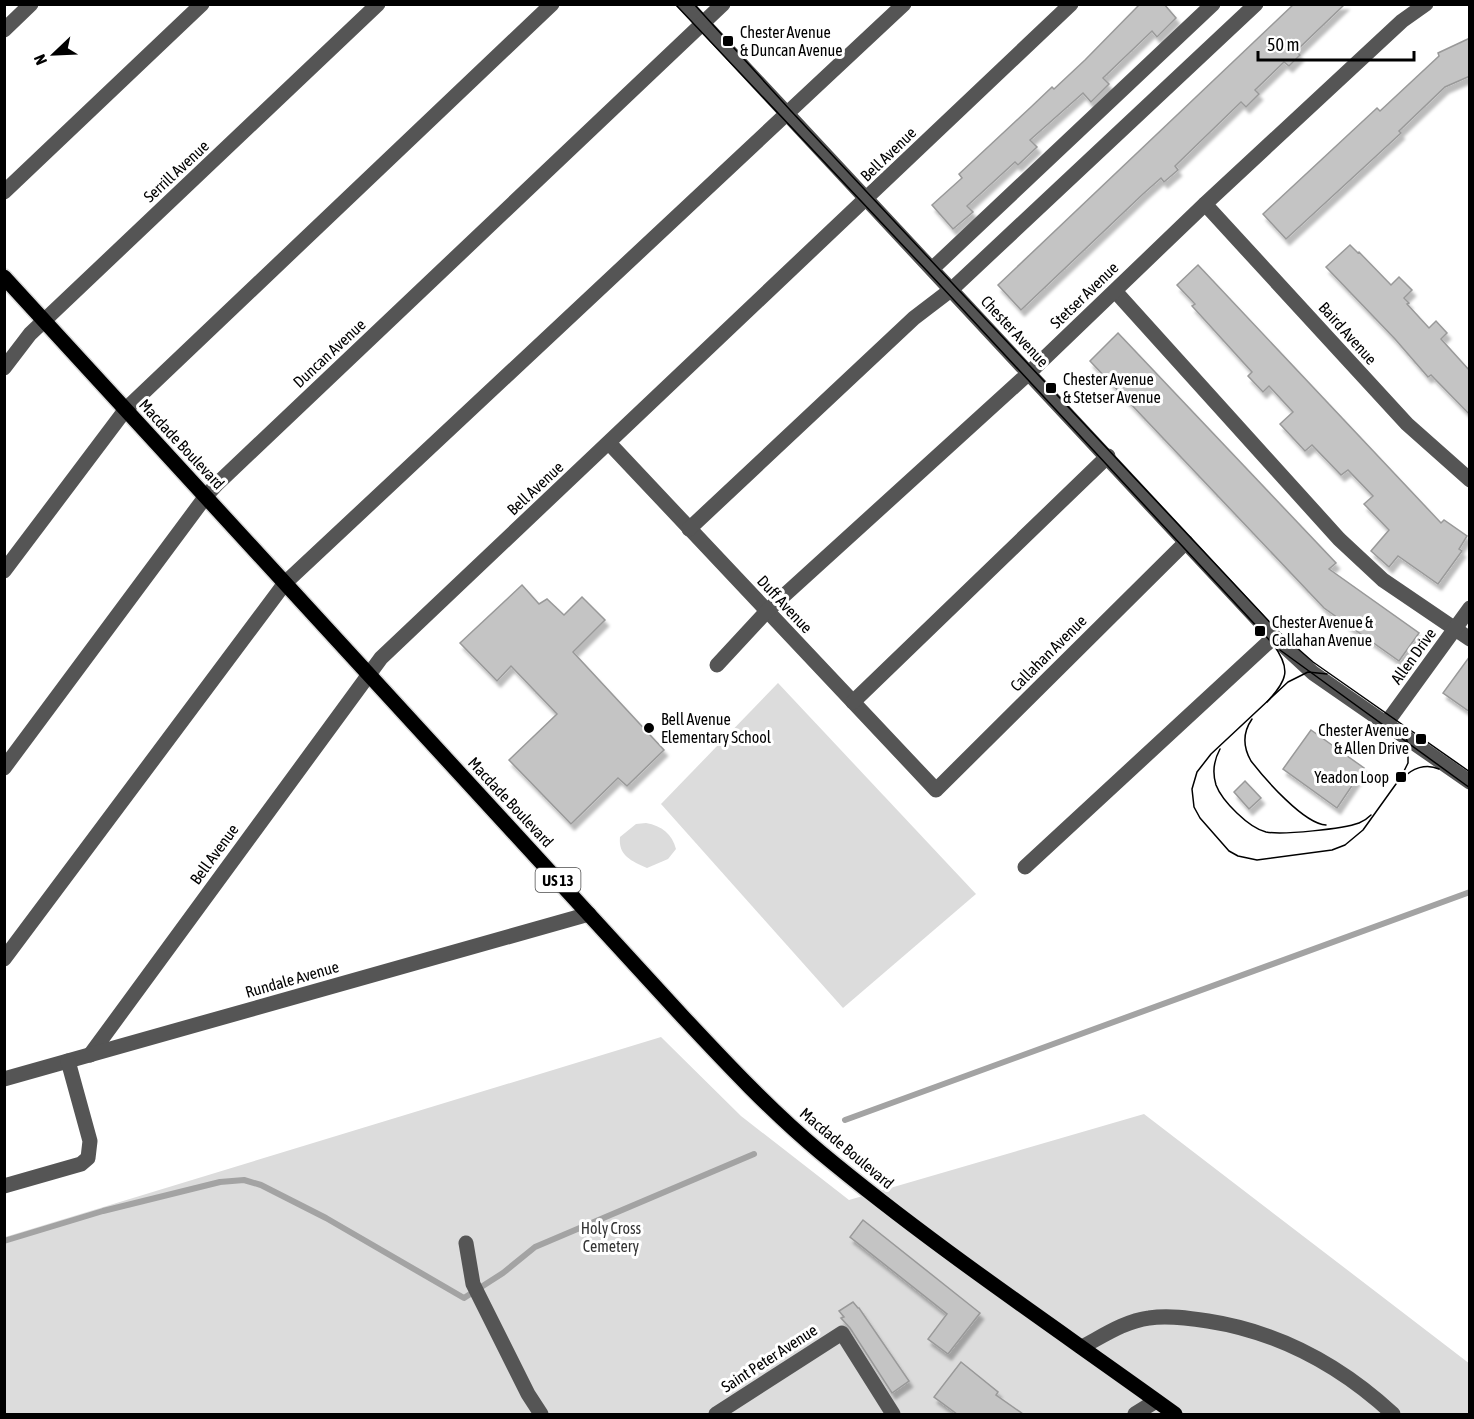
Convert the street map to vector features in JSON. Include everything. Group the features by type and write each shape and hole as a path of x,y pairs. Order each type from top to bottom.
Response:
{"main road":[{"name":"Macdade Boulevard","path":"4,277 751,1088 819,1151 936,1242 1175,1414"}],"street":[{"path":"4,30 31,4"},
{"path":"4,192 202,4"},
{"name":"Serrill Avenue","path":"4,368 44,320 378,4"},
{"path":"4,571 126,409 552,4"},
{"name":"Chester Avenue","path":"685,4 1274,637 1313,673 1470,782"},
{"name":"Duncan Avenue","path":"4,768 206,496 723,4"},
{"path":"4,959 285,583 904,4"},
{"name":"Bell Avenue","path":"90,1055 381,658 1071,4"},
{"path":"933,268 1212,4"},
{"path":"689,529 914,318 951,289 1256,4"},
{"name":"Stetser Avenue","path":"717,664 767,611 1029,373 1402,21 1426,4"},
{"name":"Baird Avenue","path":"1206,204 1407,424 1470,480"},
{"path":"1115,291 1339,539 1383,580 1470,639"},
{"name":"Duff Avenue","path":"609,443 936,790"},
{"path":"853,702 1108,456"},
{"name":"Callahan Avenue","path":"936,790 1186,542"},
{"name":"Allen Drive","path":"1386,725 1470,608"},
{"path":"1025,867 1274,637"},
{"name":"Rundale Avenue","path":"4,1079 589,914"},
{"path":"4,1186 81,1164 87,1158 90,1141 68,1061"},
{"path":"466,1243 473,1284 528,1394 541,1414"},
{"path":"1082,1347 1124,1325 1147,1318 1184,1318 1222,1323 1260,1333 1304,1351 1353,1381 1394,1414"},
{"name":"Saint Peter Avenue","path":"716,1414 842,1332 893,1414"},
{"path":"1135,1414 1156,1401"}],"green space":[{"path":"778,683 976,894 843,1008 661,804"},
{"path":"646,823 666,831 676,849 668,859 647,868 627,857 620,844 620,837 636,824"},
{"name":"Holy Cross Cemetery","path":"661,1037 741,1116 849,1200 1144,1114 1470,1364 1469,1414 5,1414 5,1237"}],"building":[{"path":"1140,4 1164,4 1176,18 1157,37 1152,31 1103,78 1109,84 1091,102 1083,93 1030,140 1037,147 1018,165 1015,162 967,206 973,212 953,229 932,205 962,178 959,174 1052,87 1054,89 1085,60"},
{"path":"1294,4 1345,4 1296,51 1300,55 1289,66 1284,62 1255,90 1259,94 1246,107 1241,102 1175,166 1178,170 1164,182 1161,178 1143,194 1021,310 998,285"},
{"path":"1470,38 1470,76 1445,87 1399,131 1401,133 1286,239 1263,214 1377,108 1380,111 1439,56 1438,53"},
{"path":"1350,245 1391,285 1399,277 1412,290 1404,298 1409,303 1407,304 1429,328 1436,321 1447,333 1441,339 1470,371 1470,415 1431,375 1428,377 1326,267"},
{"path":"1198,265 1441,523 1444,520 1467,536 1459,549 1462,551 1438,584 1398,556 1389,567 1371,551 1389,530 1364,504 1373,496 1348,470 1341,475 1312,445 1305,451 1280,424 1293,412 1269,386 1263,392 1248,376 1252,372 1192,306 1195,304 1177,285"},
{"path":"1118,333 1336,563 1329,569 1419,633 1399,661 1324,608 1090,361"},
{"path":"522,585 539,604 547,599 564,615 582,597 605,620 573,652 664,750 627,786 618,778 571,824 509,760 557,714 511,666 497,681 460,643"},
{"path":"1470,656 1470,712 1443,693"},
{"path":"1311,730 1364,768 1337,808 1283,769"},
{"path":"1245,781 1261,798 1249,809 1234,792"},
{"path":"863,1220 980,1313 948,1354 928,1339 947,1314 850,1237"},
{"path":"853,1302 909,1381 892,1393 850,1328 841,1318 844,1317 839,1311"},
{"path":"961,1362 998,1392 996,1395 1023,1414 957,1414 934,1397"}],"waterway":[{"path":"845,1120 1470,892"},
{"path":"4,1241 103,1211 220,1182 244,1180 261,1185 326,1218 464,1298 503,1273 535,1247 754,1154"}],"tram line":[{"path":"675,4 928,272 1273,644 1283,661 1285,674 1283,681 1267,702"},
{"path":"694,4 791,111 1279,632 1313,662 1470,772"},
{"path":"1280,650 1470,788"},
{"path":"1327,674 1308,672 1288,682 1211,754 1197,772 1192,789 1194,807 1200,818 1229,851 1238,856 1257,860 1332,850 1345,845 1363,830 1401,777 1408,763 1408,743 1401,726"},
{"path":"1252,719 1245,740 1251,761 1296,809 1317,823 1326,825"},
{"path":"1220,749 1214,766 1216,785 1224,799 1237,813 1259,829 1266,832 1285,833 1327,829 1359,823 1371,815"},
{"path":"1402,779 1419,768 1429,766 1439,769"}],"place":[{"name":"Chester Avenue & Duncan Avenue","path":"728,41"},
{"name":"Chester Avenue & Stetser Avenue","path":"1051,388"},
{"name":"Chester Avenue & Callahan Avenue","path":"1260,631"},
{"name":"Bell Avenue Elementary School","path":"649,728"},
{"name":"Chester Avenue & Allen Drive","path":"1421,739"},
{"name":"Yeadon Loop","path":"1401,777"}]}
